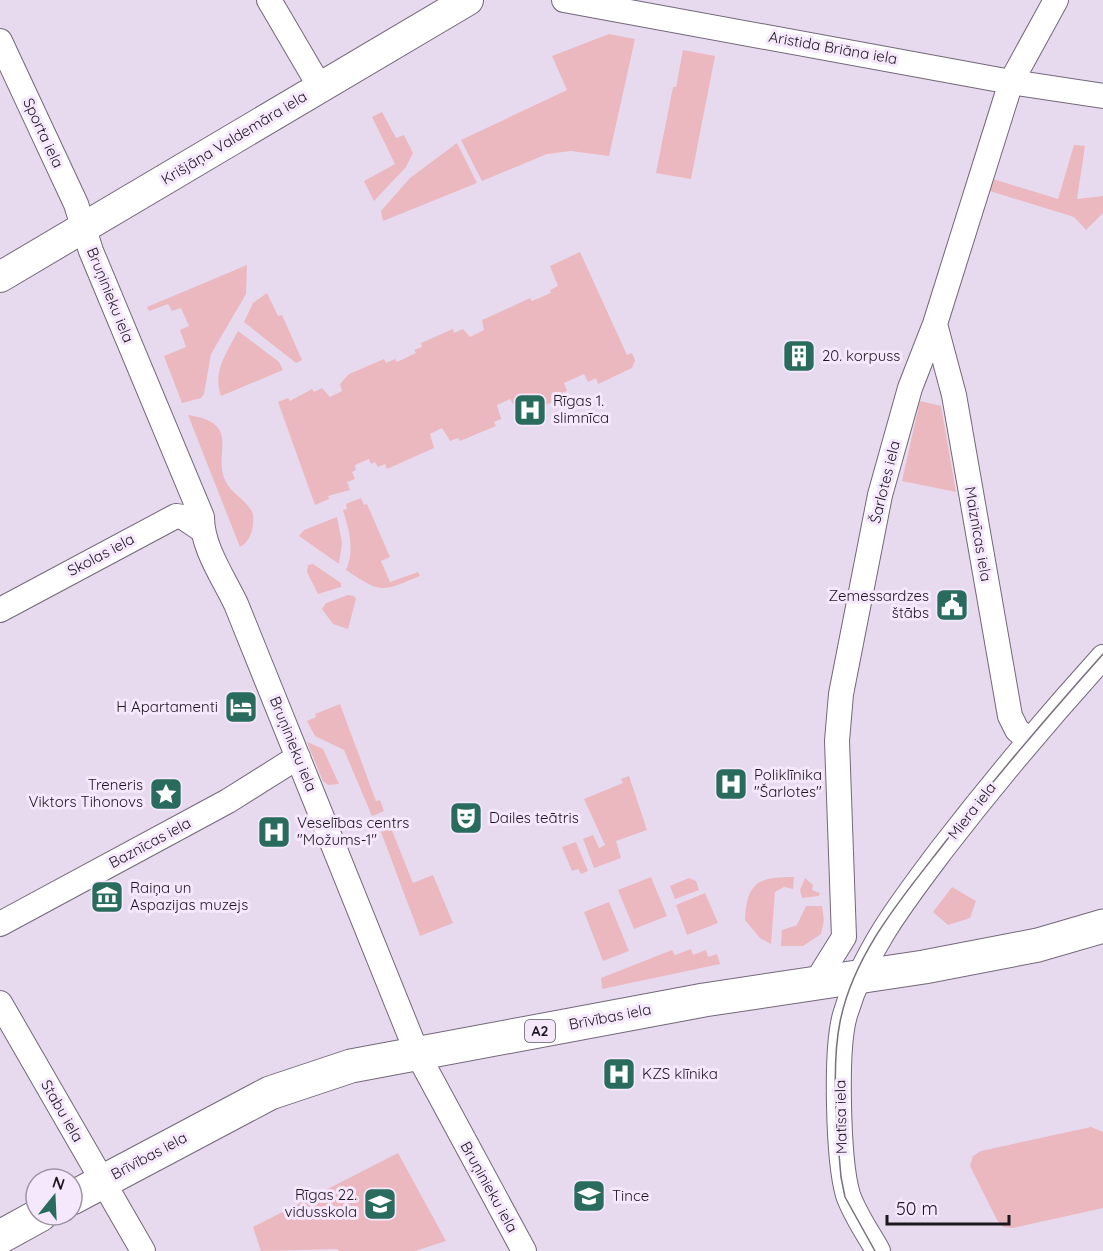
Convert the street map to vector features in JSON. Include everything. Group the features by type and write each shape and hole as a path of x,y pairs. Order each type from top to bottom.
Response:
{"highway":[{"name":"Brīvības iela","path":"84,1192 226,1114 278,1090 340,1069 417,1053 816,982 860,978 1038,945 1103,926"},
{"path":"0,1237 24,1224"}],"main road":[{"name":"Krišjāņa Valdemāra iela","path":"0,277 468,0"}],"street":[{"path":"269,0 320,87"},
{"name":"Aristida Briāna iela","path":"564,0 1011,82 1103,96"},
{"name":"Šarlotes iela","path":"816,982 841,945 845,926 837,741 842,694 880,495 910,388 935,324 1011,82 1056,0"},
{"name":"Sporta iela","path":"0,41 76,204 84,227"},
{"name":"Bruņinieku iela","path":"84,227 91,251 202,517 202,530 236,604 417,1053 524,1251"},
{"name":"Maiznīcas iela","path":"935,324 954,395 1010,716 1017,730 1029,740"},
{"name":"Skolas iela","path":"0,610 176,516 183,517 202,530"},
{"name":"Miera iela","path":"860,978 874,944 895,912 1029,740 1103,657"},
{"name":"Baznīcas iela","path":"0,924 228,801 298,757"},
{"name":"Matīsa iela","path":"860,978 843,1024 840,1077 842,1159 849,1196 878,1251"},
{"name":"Stabu iela","path":"0,1003 143,1251"}],"shaded area":[{"path":"609,34 635,39 609,156 571,151 547,154 482,181 461,140 567,90 552,56"},
{"path":"683,50 715,56 691,179 656,173 673,87 676,87"},
{"path":"382,112 396,138 404,135 413,153 406,167 374,201 364,181 395,164 372,117"},
{"path":"457,143 477,183 383,221 381,211 410,178"},
{"path":"1074,145 1085,146 1077,199 1103,196 1103,213 1086,230 1074,217 990,191 993,179 1058,199"},
{"path":"580,252 627,355 632,353 635,360 632,368 598,384 596,378 588,382 584,374 564,383 567,391 562,393 564,397 527,413 525,409 518,412 510,399 497,405 501,419 494,422 496,426 460,441 458,438 450,441 442,428 430,434 434,448 387,469 385,464 378,467 375,462 371,464 369,459 355,465 356,470 352,472 355,479 347,482 350,490 328,496 329,499 315,505 278,402 288,398 290,401 312,389 314,392 322,388 330,397 342,391 340,384 349,374 384,359 386,363 395,359 397,362 416,353 414,350 422,347 421,343 453,329 454,333 463,329 470,337 484,330 482,320 530,298 532,301 551,293 550,290 558,286 550,266"},
{"path":"247,265 246,294 211,354 204,394 201,398 182,403 164,356 186,347 180,330 189,326 181,308 172,311 168,304 149,311 147,307"},
{"path":"267,293 278,316 282,315 302,360 296,363 244,322 253,303"},
{"path":"238,331 279,362 283,370 221,396 218,379 222,362"},
{"path":"920,401 941,406 956,492 902,481"},
{"path":"188,415 205,419 215,425 221,433 222,472 232,491 253,514 251,533 240,547"},
{"path":"361,498 364,505 367,504 390,557 381,561 390,582 418,572 420,576 382,588 367,583 346,570 351,548 343,510 347,509 346,504"},
{"path":"337,517 342,543 339,564 299,536 304,530"},
{"path":"313,564 341,583 341,587 318,594 307,572 308,565"},
{"path":"348,595 356,599 348,629 333,624 322,609 326,603"},
{"path":"340,704 376,801 380,800 384,811 372,816 344,750 315,736 307,721 316,717 315,714"},
{"path":"307,742 323,749 339,784 328,785 323,781"},
{"path":"629,776 647,830 616,841 621,858 594,868 583,839 593,835 599,848 605,845 584,799 623,783 621,779"},
{"path":"391,828 413,883 433,875 453,923 420,936 381,832"},
{"path":"576,842 588,871 581,874 578,869 572,871 562,847"},
{"path":"651,877 667,916 634,929 618,890"},
{"path":"794,877 793,889 784,887 775,892 771,944 760,938 745,920 748,897 757,884 763,881 771,878"},
{"path":"689,878 696,881 699,890 675,899 670,886"},
{"path":"805,878 813,885 812,890 820,893 819,896 802,898 800,890"},
{"path":"952,887 976,901 970,918 948,925 933,912"},
{"path":"705,893 718,923 687,935 676,905"},
{"path":"609,902 629,951 603,961 584,912"},
{"path":"806,906 822,906 824,920 821,934 803,946 781,946 782,930 797,925"},
{"path":"691,949 693,955 706,950 708,957 717,954 720,964 602,989 601,978 672,950 675,955"},
{"path":"1091,1127 1103,1132 1103,1208 1013,1228 1003,1227 997,1220 970,1166 973,1156 981,1151"},
{"name":"Rīgas 22. vidusskola","path":"398,1153 446,1241 415,1251 339,1251 337,1249 261,1251 253,1227"}],"tram line":[{"path":"875,1251 845,1197 838,1140 837,1039 846,998 855,974 879,930 908,889 999,775 1103,654"}],"place":[{"name":"20. korpuss","path":"799,356"},
{"name":"Rīgas 1. slimnīca","path":"530,410"},
{"name":"Zemessardzes štābs","path":"952,605"},
{"name":"H Apartamenti","path":"241,707"},
{"name":"Poliklīnika \"Šarlotes\"","path":"731,784"},
{"name":"Treneris Viktors Tihonovs","path":"166,794"},
{"name":"Dailes teātris","path":"466,818"},
{"name":"Veselības centrs \"Možums-1\"","path":"274,832"},
{"name":"Raiņa un Aspazijas muzejs","path":"107,897"},
{"name":"KZS klīnika","path":"619,1074"},
{"name":"Tince","path":"589,1196"},
{"name":"Rīgas 22. vidusskola","path":"380,1204"}]}
